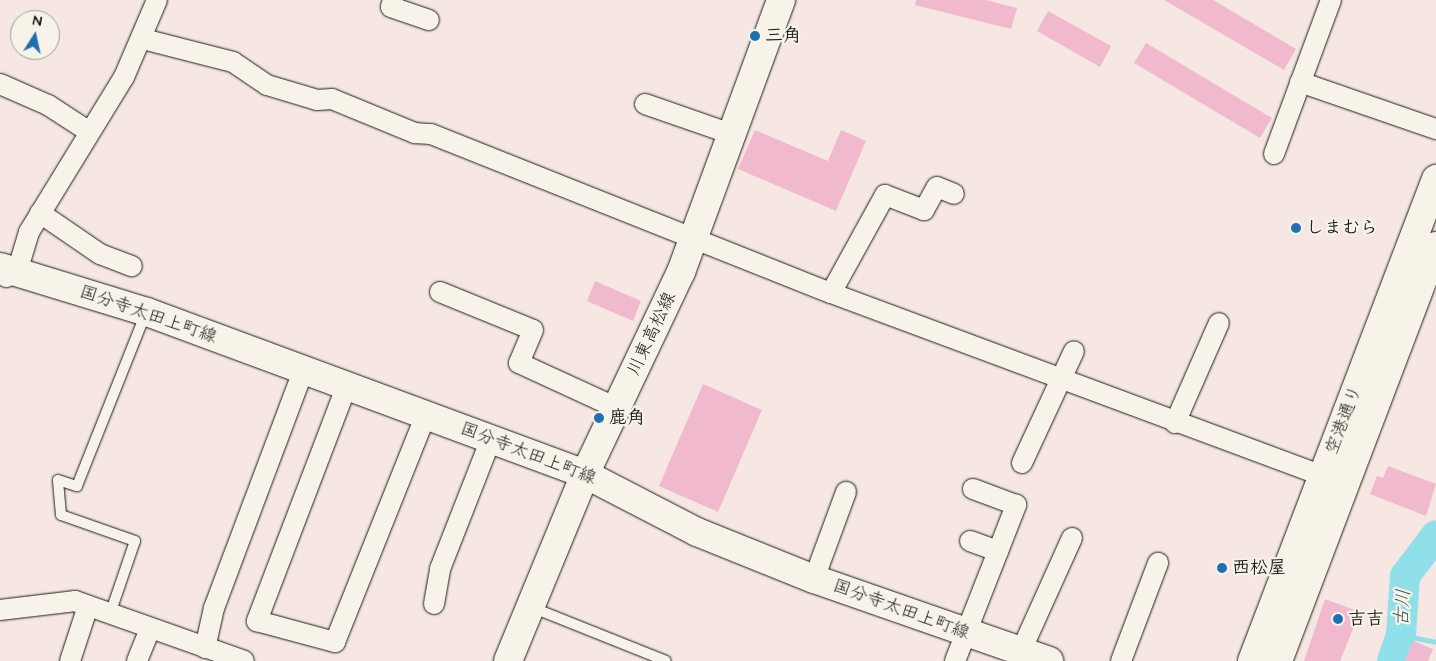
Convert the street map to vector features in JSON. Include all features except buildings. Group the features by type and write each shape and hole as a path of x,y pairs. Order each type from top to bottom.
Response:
{"main road":[{"name":"川東高松線","path":"508,661 585,474 694,240 734,135 781,0"},
{"name":"空港通り","path":"1252,661 1436,179"},
{"name":"空港通り","path":"1278,661 1436,246"},
{"name":"国分寺太田上町線","path":"6,273 147,312 585,474 697,532 814,579 966,634 1048,661"}],"street":[{"path":"6,273 88,132 124,78 143,39 157,0"},
{"path":"394,0 391,6 429,20"},
{"path":"1274,154 1331,0"},
{"path":"143,39 233,62 267,86 317,100 332,99 416,133 431,134 831,294 1323,476"},
{"path":"1300,82 1436,129"},
{"path":"0,84 48,105 88,132"},
{"path":"645,104 734,135"},
{"path":"831,294 885,195 924,210 937,187 954,194"},
{"path":"40,213 100,254 132,266"},
{"path":"440,292 533,330 519,363 617,408"},
{"path":"1176,423 1219,323"},
{"path":"1022,463 1074,351"},
{"path":"206,648 214,608 304,370"},
{"path":"347,386 257,621 335,642 426,415"},
{"path":"434,604 440,569 491,439"},
{"path":"956,661 1016,505 973,490"},
{"path":"814,579 846,492"},
{"path":"1022,651 1072,538"},
{"path":"970,541 998,551"},
{"path":"1122,661 1158,563"},
{"path":"0,610 55,602 88,606 244,661"},
{"path":"70,661 88,606"},
{"path":"137,661 150,628"}],"lane":[{"path":"110,614 135,541 62,515 58,480 77,486 147,312"},
{"path":"530,607 666,661"}],"waterway":[{"name":"古川","path":"1392,661 1401,635 1405,576 1436,535"},
{"path":"1401,635 1436,642"}],"place":[{"name":"三角","path":"755,36"},
{"name":"しまむら","path":"1296,228"},
{"name":"鹿角","path":"599,418"},
{"name":"西松屋","path":"1222,568"},
{"name":"吉吉","path":"1338,619"}]}
